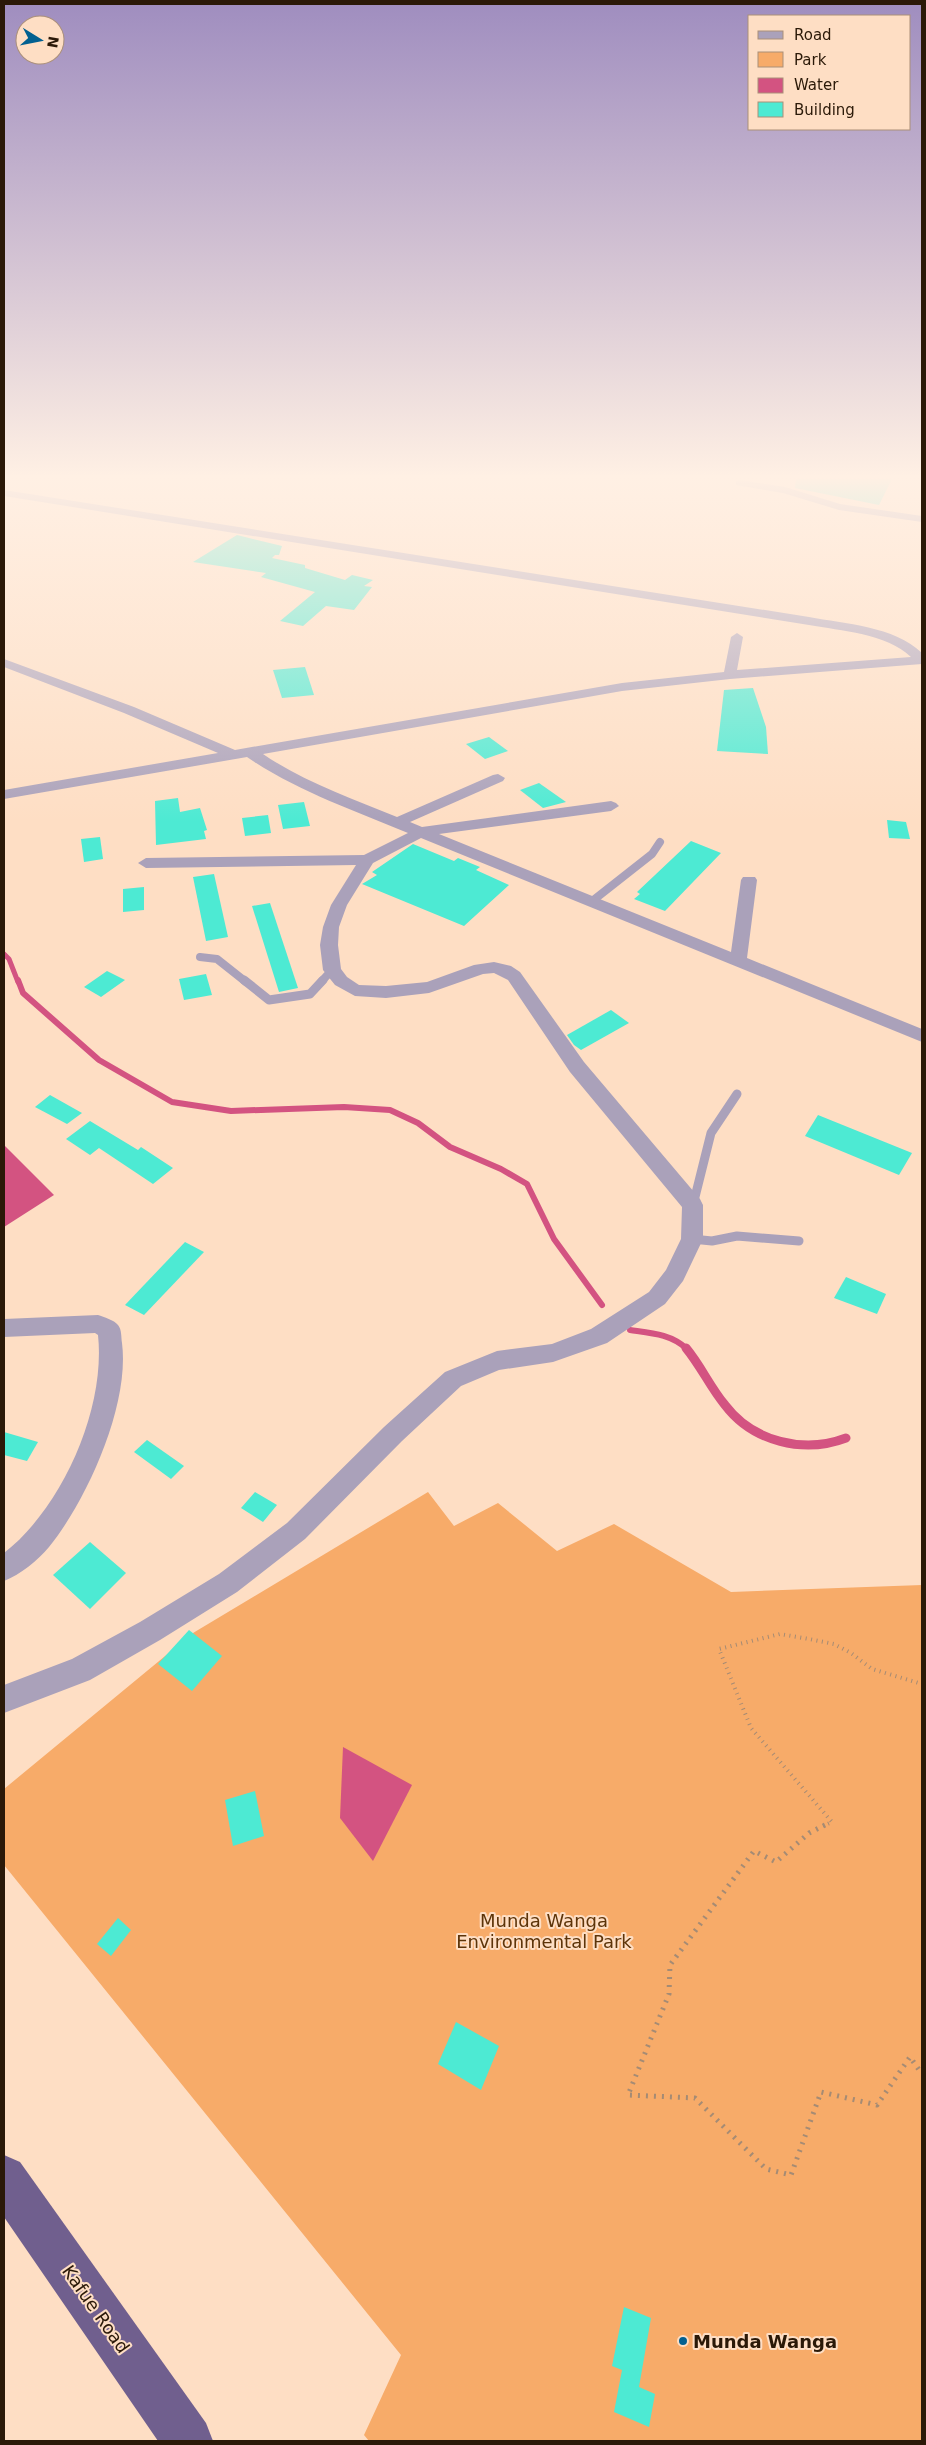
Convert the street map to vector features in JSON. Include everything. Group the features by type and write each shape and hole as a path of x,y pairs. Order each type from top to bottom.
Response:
{"highway":[{"name":"Kafue Road","path":"4,2178 188,2441"}],"street":[{"path":"633,593 859,631 896,642 916,652 922,660"},
{"path":"730,675 737,637"},
{"path":"4,795 622,687 730,675 922,660"},
{"path":"4,663 242,753 307,786 922,1036"},
{"path":"396,823 498,778"},
{"path":"146,862 367,860 421,832 611,806"},
{"path":"4,1699 80,1670 150,1631 228,1583 296,1531 393,1434 453,1379 497,1361 553,1353 599,1336 657,1298 676,1275 692,1239 693,1205 577,1067 532,1000 514,976 506,970 494,967 480,969 429,987 386,992 355,990 341,982 332,970 329,945 331,927 339,905 367,860"},
{"path":"738,962 749,880"},
{"path":"4,1328 98,1324 109,1330 113,1344 106,1399 71,1492 38,1540 4,1569"}],"lane":[{"path":"591,902 652,854 660,842"},
{"path":"200,956 216,959 269,1000 310,994 332,970"},
{"path":"693,1205 711,1133 737,1094"},
{"path":"692,1239 712,1240 737,1236 799,1241"}],"path":[{"path":"922,1684 872,1669 851,1653 834,1644 780,1634 719,1649 751,1728 832,1822 809,1833 776,1862 754,1851 670,1966 669,1994 628,2095 695,2098 766,2169 791,2175 821,2092 877,2105 910,2057 922,2074"}],"green space":[{"name":"Munda Wanga Environmental Park","path":"428,1492 454,1526 498,1503 557,1551 614,1524 731,1592 922,1585 922,2441 369,2441 364,2435 401,2355 4,1865 4,1789 193,1633"}],"water":[{"path":"4,1145 54,1195 4,1227"},
{"path":"343,1747 412,1785 373,1861 340,1818"}],"building":[{"path":"314,593 367,593 354,610 326,606 303,626 280,621"},
{"path":"305,667 314,695 282,698 273,670"},
{"path":"753,688 766,727 768,754 717,751 724,690"},
{"path":"489,737 508,751 485,759 466,744"},
{"path":"539,783 566,802 543,808 520,790"},
{"path":"178,798 180,812 200,808 207,830 204,831 206,839 156,845 155,801"},
{"path":"304,802 310,826 283,829 278,805"},
{"path":"268,815 271,833 245,836 242,818"},
{"path":"887,820 906,822 910,839 889,838"},
{"path":"100,837 103,859 84,862 81,839"},
{"path":"691,841 721,853 665,911 634,899 640,894 637,892"},
{"path":"413,844 454,861 458,858 480,867 476,870 509,885 464,926 362,884 377,875 372,872"},
{"path":"214,874 228,937 206,941 193,877"},
{"path":"144,887 144,910 123,912 123,889"},
{"path":"270,903 298,988 279,992 252,906"},
{"path":"107,971 125,980 101,997 84,987"},
{"path":"206,974 212,995 184,1000 179,979"},
{"path":"611,1010 629,1023 581,1050 574,1045 567,1035"},
{"path":"50,1095 82,1113 67,1124 35,1107"},
{"path":"818,1115 912,1153 899,1175 805,1136"},
{"path":"90,1121 138,1150 141,1147 173,1168 153,1184 99,1148 90,1155 66,1139"},
{"path":"185,1242 204,1252 144,1315 125,1305"},
{"path":"846,1277 886,1294 877,1314 834,1298"},
{"path":"4,1432 38,1442 27,1461 4,1455"},
{"path":"147,1440 184,1466 171,1479 134,1452"},
{"path":"255,1492 277,1505 263,1522 241,1508"},
{"path":"90,1542 126,1573 90,1609 53,1575"},
{"path":"189,1630 222,1656 192,1691 158,1664"},
{"path":"255,1791 264,1836 233,1846 225,1800"},
{"path":"118,1918 131,1930 111,1956 97,1944"},
{"path":"456,2022 499,2046 481,2090 438,2064"},
{"path":"624,2307 651,2318 639,2387 655,2394 649,2427 614,2412 622,2370 612,2366"}],"waterway":[{"path":"4,954 9,959 18,982"},
{"path":"18,980 23,993 99,1060 172,1102 231,1111 344,1107 390,1110 418,1123 450,1147 501,1169 527,1184 554,1239 602,1305"},
{"path":"630,1330 667,1337 686,1348"},
{"path":"686,1348 725,1405 750,1428 765,1436 797,1444 830,1443 846,1438"}],"place":[{"name":"Munda Wanga","path":"683,2341"}]}
